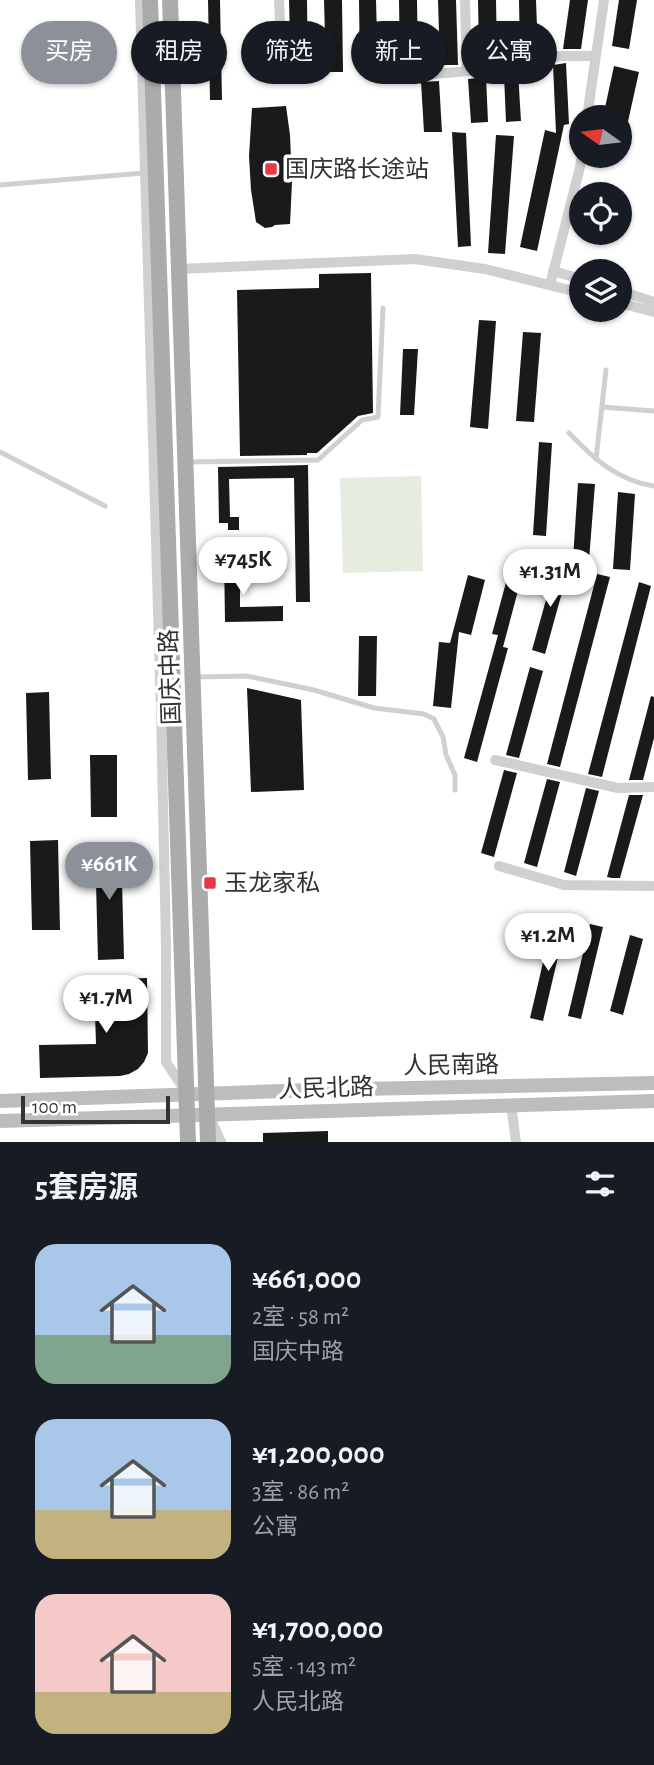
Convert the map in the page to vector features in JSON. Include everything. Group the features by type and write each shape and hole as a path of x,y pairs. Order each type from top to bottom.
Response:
{"main road":[{"name":"国庆中路","path":"150,0 188,1142"},
{"name":"国庆中路","path":"170,0 208,1142"},
{"name":"人民南路","path":"207,1094 654,1083"},
{"path":"0,1101 207,1094"},
{"name":"人民北路","path":"0,1121 654,1101"}],"street":[{"path":"140,0 161,711 166,1062 187,1095"},
{"path":"279,0 280,21"},
{"path":"465,0 466,21"},
{"path":"589,105 604,0"},
{"path":"557,57 595,56"},
{"path":"550,285 579,168"},
{"path":"179,270 415,259 485,269 569,290"},
{"path":"553,271 569,276"},
{"path":"632,295 654,302"},
{"path":"632,306 654,312"},
{"path":"495,760 618,788 654,787"},
{"path":"499,866 564,885 654,886"},
{"path":"511,1105 516,1142"},
{"path":"208,1115 220,1142"},
{"path":"179,1142 188,1116"}],"lane":[{"path":"0,184 144,173"},
{"path":"185,462 318,460 362,420 378,417 383,308"},
{"path":"596,459 606,370"},
{"path":"602,407 654,411"},
{"path":"569,433 607,468 628,479 654,485"},
{"path":"0,452 105,506"},
{"path":"193,677 247,676 314,690 374,708 424,714 434,719 443,737 446,755 455,775 455,790"}],"shaded area":[{"path":"421,476 423,571 343,573 340,478"}],"building":[{"path":"208,0 220,0 220,21 208,21"},
{"path":"289,0 307,0 307,21 290,21"},
{"path":"324,0 342,0 343,72 337,72 337,21 325,21"},
{"path":"359,0 376,0 377,21 359,21"},
{"path":"399,0 417,0 417,21 399,21"},
{"path":"438,0 456,0 458,65 447,65 447,21 439,21"},
{"path":"478,0 496,0 496,21 478,21"},
{"path":"519,0 536,0 537,21 519,21"},
{"path":"570,0 588,0 581,49 563,49"},
{"path":"619,0 637,0 629,49 612,46"},
{"path":"566,63 569,124 564,125 537,251 520,247 545,130 556,133 554,84 557,84 557,64"},
{"path":"614,66 639,72 632,105 606,105"},
{"path":"210,84 222,84 222,100 210,100"},
{"path":"421,84 439,84 442,132 424,132"},
{"path":"468,84 486,84 488,122 471,123"},
{"path":"504,84 519,84 521,121 506,122"},
{"name":"国庆路长途站","path":"286,106 292,182 290,224 265,228 256,222 251,190 249,156 252,108"},
{"path":"452,132 466,133 471,246 458,247"},
{"path":"496,135 514,136 505,254 488,253"},
{"path":"371,273 373,413 358,416 317,453 240,456 237,290 319,288 319,274"},
{"path":"479,320 496,321 488,429 470,427"},
{"path":"523,332 541,333 534,422 516,421"},
{"path":"403,349 418,349 414,415 400,415"},
{"path":"539,442 552,443 546,536 533,535"},
{"path":"308,465 310,602 296,602 294,478 229,479 230,517 239,517 239,530 228,530 228,523 219,523 218,467"},
{"path":"578,483 595,484 589,560 573,559"},
{"path":"618,492 635,494 630,570 613,569"},
{"path":"240,553 240,607 283,606 283,621 225,622 224,554"},
{"path":"511,564 524,568 503,647 508,648 477,762 464,758 498,635 492,634"},
{"path":"556,564 569,567 545,654 532,650"},
{"path":"597,574 610,577 560,767 547,764"},
{"path":"468,575 485,580 471,635 459,632 451,708 433,706 439,642 450,643"},
{"path":"639,582 651,586 602,777 588,774"},
{"path":"359,636 377,636 376,696 358,696"},
{"path":"530,667 543,671 519,758 506,755"},
{"path":"247,688 301,700 304,790 251,792"},
{"path":"49,692 51,779 28,780 26,693"},
{"path":"651,696 654,697 654,738 643,780 629,780"},
{"path":"90,755 117,755 117,817 91,817"},
{"path":"504,770 517,773 494,857 481,853"},
{"path":"547,779 560,782 537,867 524,863"},
{"path":"586,788 599,791 576,876 564,872"},
{"path":"629,795 643,795 620,878 607,877"},
{"path":"58,840 60,930 32,930 30,841"},
{"path":"121,843 124,959 98,960 95,844"},
{"path":"552,924 565,927 543,1021 530,1018"},
{"path":"590,924 603,927 581,1019 568,1016"},
{"path":"630,935 643,939 623,1015 610,1011"},
{"path":"147,978 148,1053 138,1069 120,1076 40,1078 39,1045 96,1044 94,980"},
{"path":"328,1131 328,1142 263,1142 263,1133"}],"place":[{"name":"国庆路长途站","path":"271,169"},
{"name":"玉龙家私","path":"210,883"}]}
